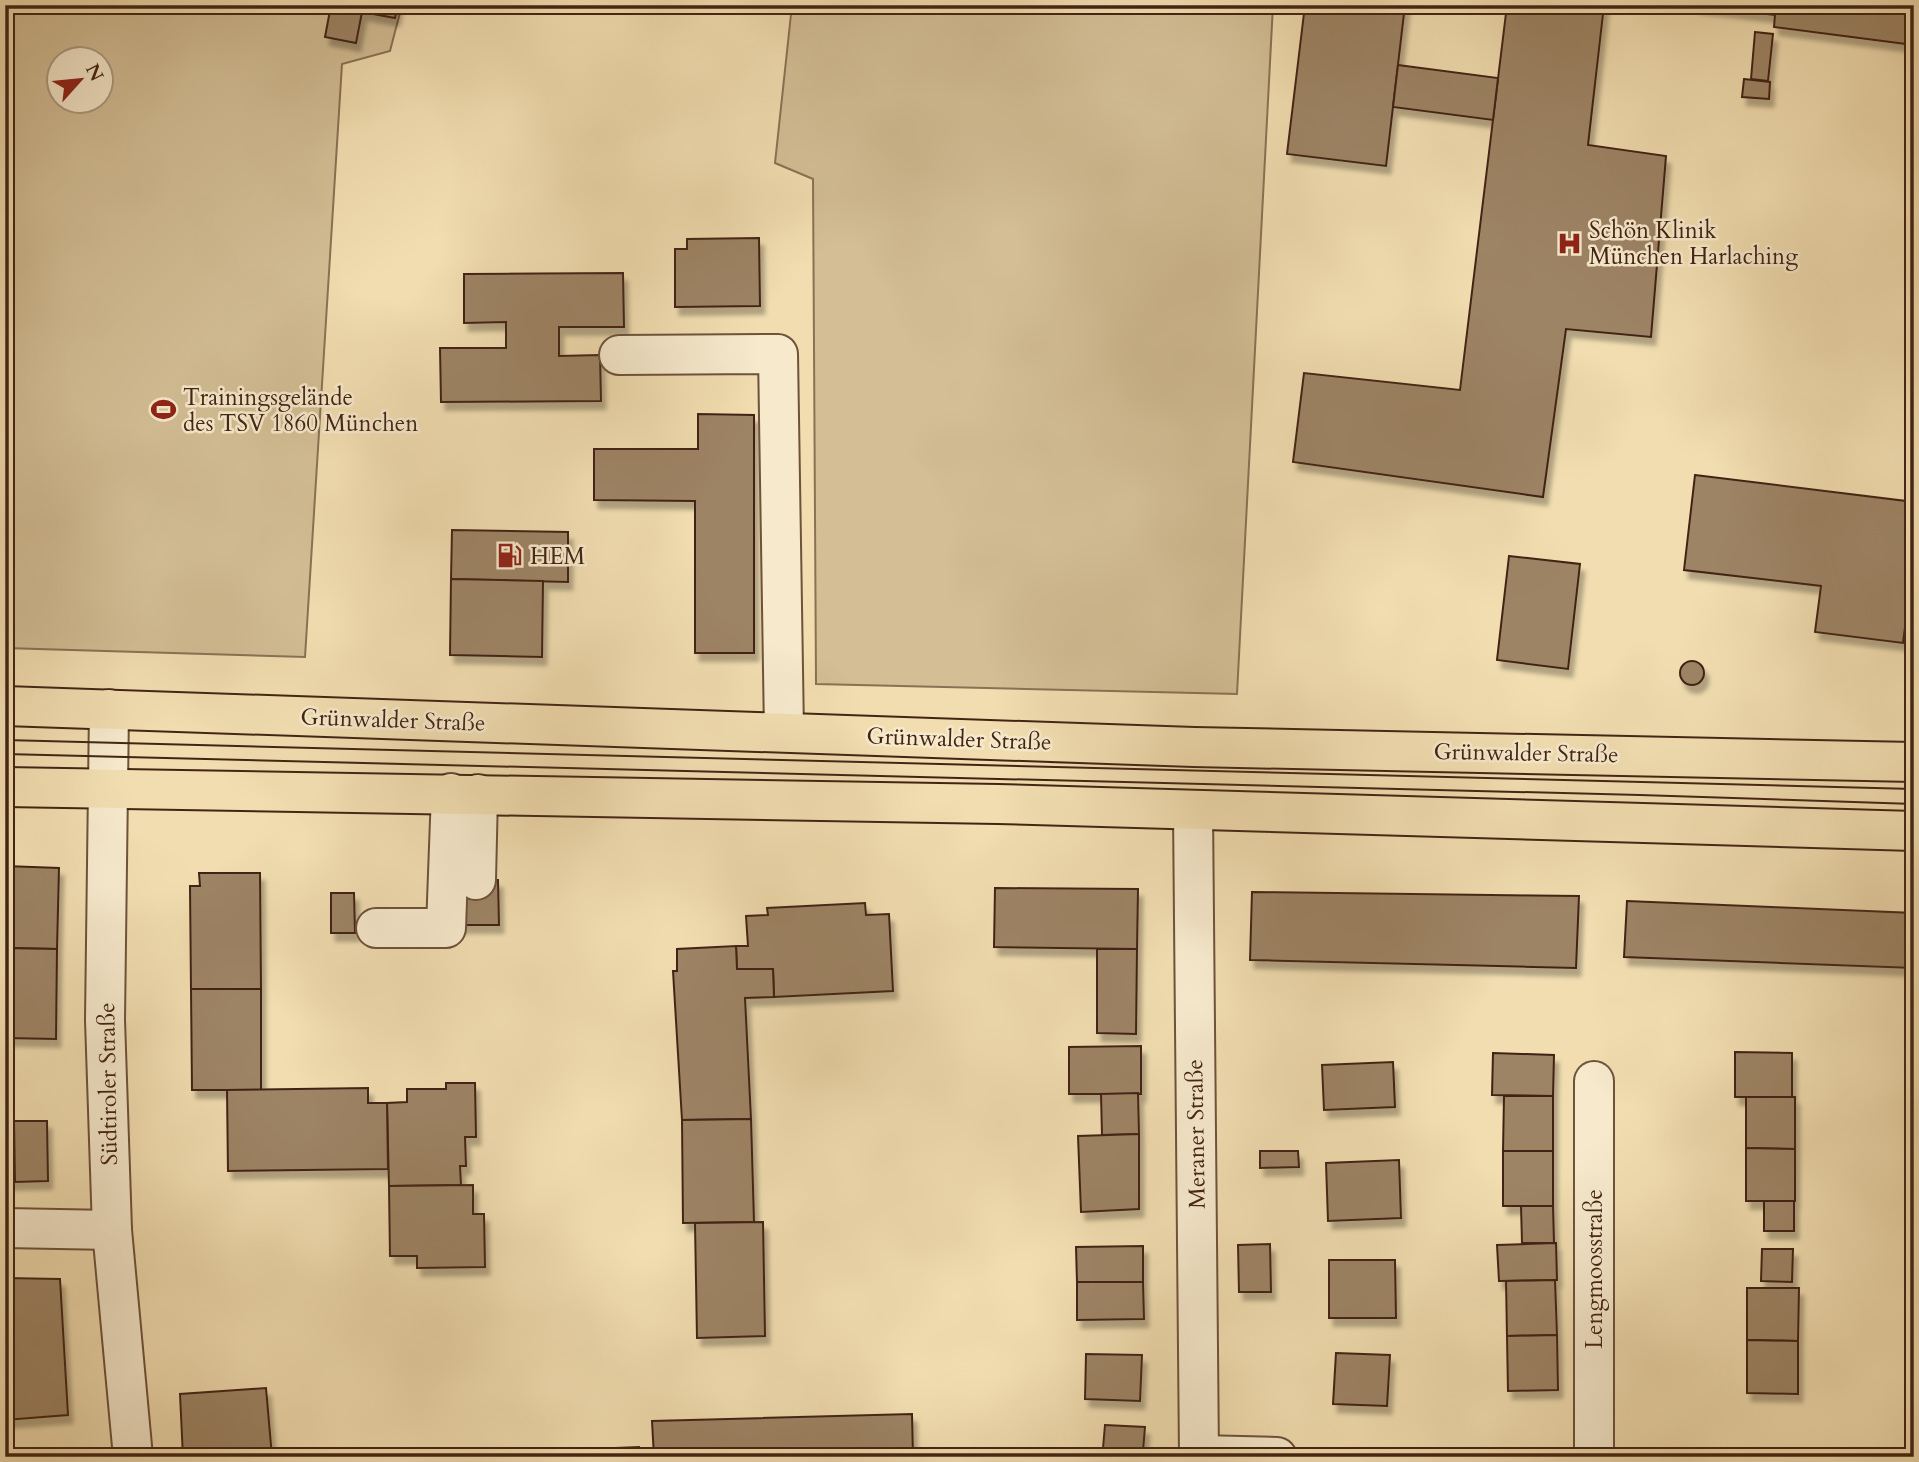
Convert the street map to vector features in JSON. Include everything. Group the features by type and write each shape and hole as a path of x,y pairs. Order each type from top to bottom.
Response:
{"main road":[{"name":"Grünwalder Straße","path":"5,706 1194,747 1914,762"},
{"path":"5,788 465,793 1914,831"}],"street":[{"path":"619,355 778,354 784,732"},
{"name":"Südtiroler Straße","path":"109,709 105,1020 111,1230 133,1457"},
{"path":"465,793 476,880"},
{"path":"376,928 446,928 465,793"},
{"name":"Meraner Straße","path":"1194,811 1200,1456"},
{"name":"Lengmoosstraße","path":"1594,1081 1594,1457"},
{"path":"5,1228 111,1230"},
{"path":"1200,1456 1277,1457"}],"shaded area":[{"name":"Trainingsgelände des TSV 1860 München","path":"5,5 402,5 390,51 342,64 305,657 5,648"},
{"path":"792,5 1273,5 1237,694 816,684 813,179 775,163"}],"building":[{"path":"331,5 398,5 395,18 362,12 356,43 325,37"},
{"path":"1305,5 1405,5 1386,166 1287,154"},
{"name":"Schön Klinik München Harlaching","path":"1507,5 1604,5 1588,145 1666,156 1651,337 1566,329 1543,497 1293,462 1304,373 1460,390"},
{"path":"1693,5 1914,5 1914,45 1774,27 1775,15"},
{"path":"1755,32 1773,34 1768,81 1751,79"},
{"path":"1398,65 1498,78 1493,120 1393,107"},
{"path":"1744,79 1770,82 1769,99 1742,97"},
{"path":"759,238 760,306 675,307 675,249 687,249 687,239"},
{"path":"623,273 624,327 559,327 559,356 600,355 601,401 441,402 440,348 506,348 506,322 464,323 464,274"},
{"path":"698,414 754,415 754,653 695,653 695,501 594,500 594,449 698,449"},
{"path":"1695,475 1914,502 1914,597 1909,596 1903,643 1815,632 1821,586 1684,570"},
{"name":"HEM","path":"452,530 568,532 568,582 451,579"},
{"path":"1509,556 1580,564 1568,669 1497,660"},
{"path":"451,579 543,581 542,657 450,655"},
{"path":"1692,661 1701,664 1704,673 1701,682 1692,685 1683,682 1680,673 1683,664"},
{"path":"5,866 59,868 57,949 5,948"},
{"path":"199,873 260,873 261,989 191,989 190,886 200,886"},
{"path":"456,880 498,880 499,925 457,925"},
{"path":"995,888 1138,889 1137,949 994,947"},
{"path":"1252,892 1579,896 1576,968 1250,960"},
{"path":"331,893 354,893 355,933 331,933"},
{"path":"1627,901 1914,913 1914,968 1624,957"},
{"path":"865,903 866,915 889,914 893,991 774,997 773,969 737,969 736,946 748,946 746,916 768,915 767,908"},
{"path":"736,946 737,969 773,969 774,997 745,998 751,1119 682,1120 673,971 677,971 677,949"},
{"path":"5,948 57,949 56,1039 5,1038"},
{"path":"1097,949 1137,949 1136,1034 1097,1033"},
{"path":"191,989 261,989 261,1090 192,1090"},
{"path":"1141,1046 1141,1094 1069,1094 1069,1047"},
{"path":"1735,1052 1792,1053 1792,1097 1735,1097"},
{"path":"1493,1053 1554,1055 1553,1096 1492,1095"},
{"path":"1393,1062 1395,1107 1324,1110 1322,1065"},
{"path":"446,1083 475,1083 476,1137 465,1137 466,1166 460,1166 461,1185 389,1186 387,1103 407,1102 407,1089 446,1089"},
{"path":"368,1088 368,1103 387,1103 388,1169 228,1171 227,1090"},
{"path":"1138,1093 1139,1134 1102,1135 1101,1094"},
{"path":"1504,1096 1553,1096 1553,1151 1503,1151"},
{"path":"1746,1097 1795,1097 1795,1149 1746,1148"},
{"path":"751,1119 754,1222 683,1223 682,1120"},
{"path":"5,1121 14,1121 15,1182 5,1182"},
{"path":"14,1121 47,1121 48,1181 15,1182"},
{"path":"1139,1134 1139,1209 1081,1212 1078,1136"},
{"path":"1746,1148 1795,1149 1795,1201 1746,1201"},
{"path":"1260,1151 1298,1151 1299,1167 1260,1168"},
{"path":"1503,1151 1553,1151 1553,1206 1503,1206"},
{"path":"1399,1160 1401,1218 1328,1221 1326,1163"},
{"path":"473,1185 473,1214 484,1214 485,1267 417,1268 417,1256 390,1256 389,1186"},
{"path":"1764,1201 1794,1201 1794,1231 1764,1231"},
{"path":"1521,1206 1553,1206 1554,1243 1522,1243"},
{"path":"763,1222 765,1336 697,1338 695,1223"},
{"path":"1556,1243 1557,1280 1499,1281 1497,1245"},
{"path":"1270,1244 1271,1292 1239,1292 1238,1245"},
{"path":"1143,1246 1143,1282 1077,1282 1076,1247"},
{"path":"1762,1249 1793,1249 1792,1282 1761,1281"},
{"path":"1329,1260 1395,1260 1396,1318 1329,1318"},
{"path":"5,1278 60,1279 68,1415 5,1420"},
{"path":"1555,1280 1557,1335 1507,1336 1506,1281"},
{"path":"1077,1282 1143,1282 1144,1319 1077,1320"},
{"path":"1747,1288 1799,1288 1798,1341 1747,1340"},
{"path":"1557,1335 1558,1390 1508,1391 1507,1336"},
{"path":"1747,1340 1798,1341 1798,1394 1747,1393"},
{"path":"1336,1353 1390,1355 1387,1406 1333,1404"},
{"path":"1086,1354 1142,1355 1140,1401 1085,1399"},
{"path":"266,1388 272,1457 183,1457 180,1394"},
{"path":"912,1414 913,1457 654,1457 652,1421"},
{"path":"1105,1425 1145,1427 1143,1451 1103,1448"},
{"path":"639,1447 639,1457 444,1457 444,1455"},
{"path":"1065,1448 1107,1449 1107,1457 1065,1457"},
{"path":"28,1453 80,1453 80,1457 28,1457"}],"tram line":[{"path":"5,740 1914,789"},
{"path":"5,754 1914,804"}],"place":[{"name":"Schön Klinik München Harlaching","path":"1569,243"},
{"name":"Trainingsgelände des TSV 1860 München","path":"163,410"},
{"name":"HEM","path":"510,556"}]}
